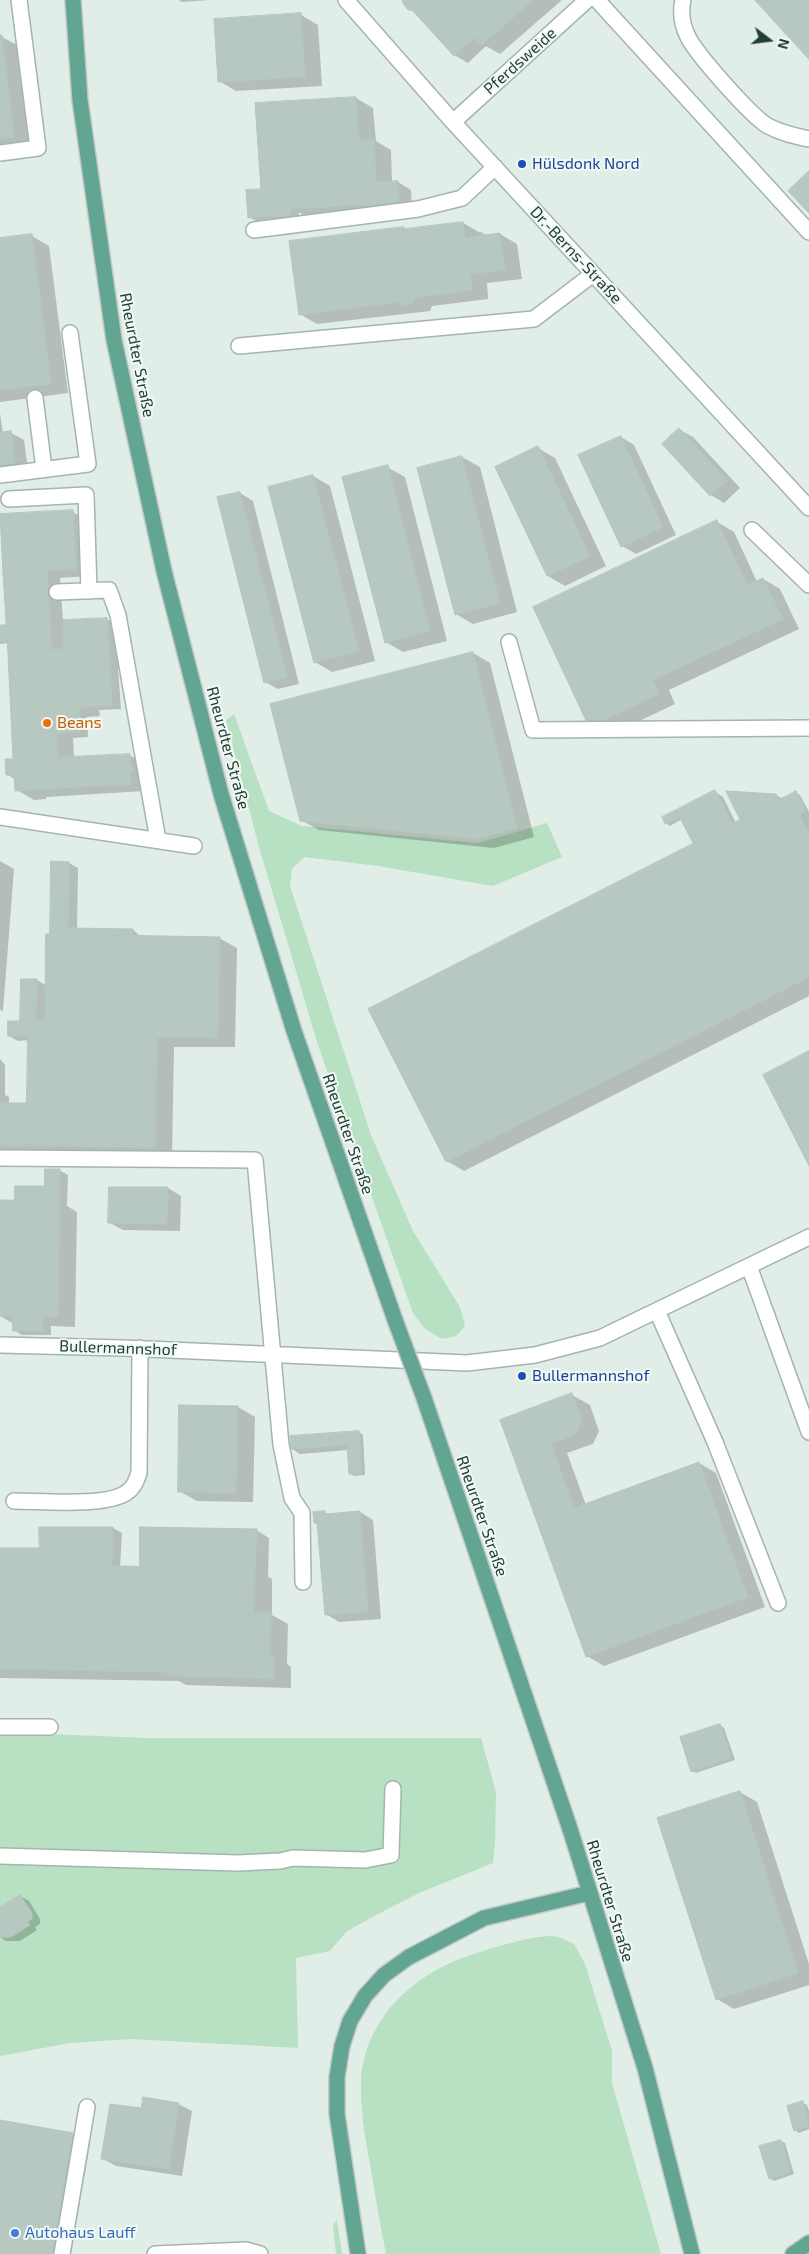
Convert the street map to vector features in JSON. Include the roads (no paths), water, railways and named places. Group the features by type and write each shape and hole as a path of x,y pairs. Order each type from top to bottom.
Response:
{"main road":[{"name":"Rheurdter Straße","path":"73,0 80,100 113,330 164,571 221,794 288,1012 424,1398 570,1829 645,2068 692,2254"},
{"path":"359,2253 337,2114 337,2078 342,2046 350,2021 366,1996 384,1975 409,1957 484,1918 589,1893"},
{"path":"792,2254 809,2243"}],"street":[{"path":"0,153 38,148 19,0"},
{"name":"Dr.-Berns-Straße","path":"346,0 494,167 809,508"},
{"name":"Pferdsweide","path":"453,122 587,0"},
{"path":"597,0 809,232"},
{"path":"683,0 680,12 687,36 714,71 757,118 782,132 809,139"},
{"path":"254,230 427,207 462,198 494,167"},
{"path":"239,346 534,319 593,274"},
{"path":"0,475 88,464 70,333"},
{"path":"35,398 44,469"},
{"path":"10,499 86,496 89,591"},
{"path":"752,530 809,585"},
{"path":"57,592 109,590 118,615 158,840"},
{"path":"508,642 533,730 809,728"},
{"path":"0,817 194,846"},
{"path":"0,1158 255,1160 281,1445 292,1498 302,1513 303,1582"},
{"name":"Bullermannshof","path":"0,1345 140,1348 467,1363 535,1355 600,1338 809,1236"},
{"path":"749,1266 809,1432"},
{"path":"657,1311 716,1442 778,1603"},
{"path":"14,1501 112,1499 127,1492 136,1484 139,1474 140,1348"},
{"path":"0,1727 50,1727"},
{"path":"0,1856 238,1863 280,1861 293,1858 365,1860 391,1855 393,1789"},
{"path":"62,2254 87,2107"},
{"path":"155,2254 246,2250 260,2254"}],"place":[{"name":"Hülsdonk Nord","path":"522,164"},
{"name":"Beans","path":"47,723"},
{"name":"Bullermannshof","path":"522,1376"},
{"name":"Autohaus Lauff","path":"15,2233"}]}
